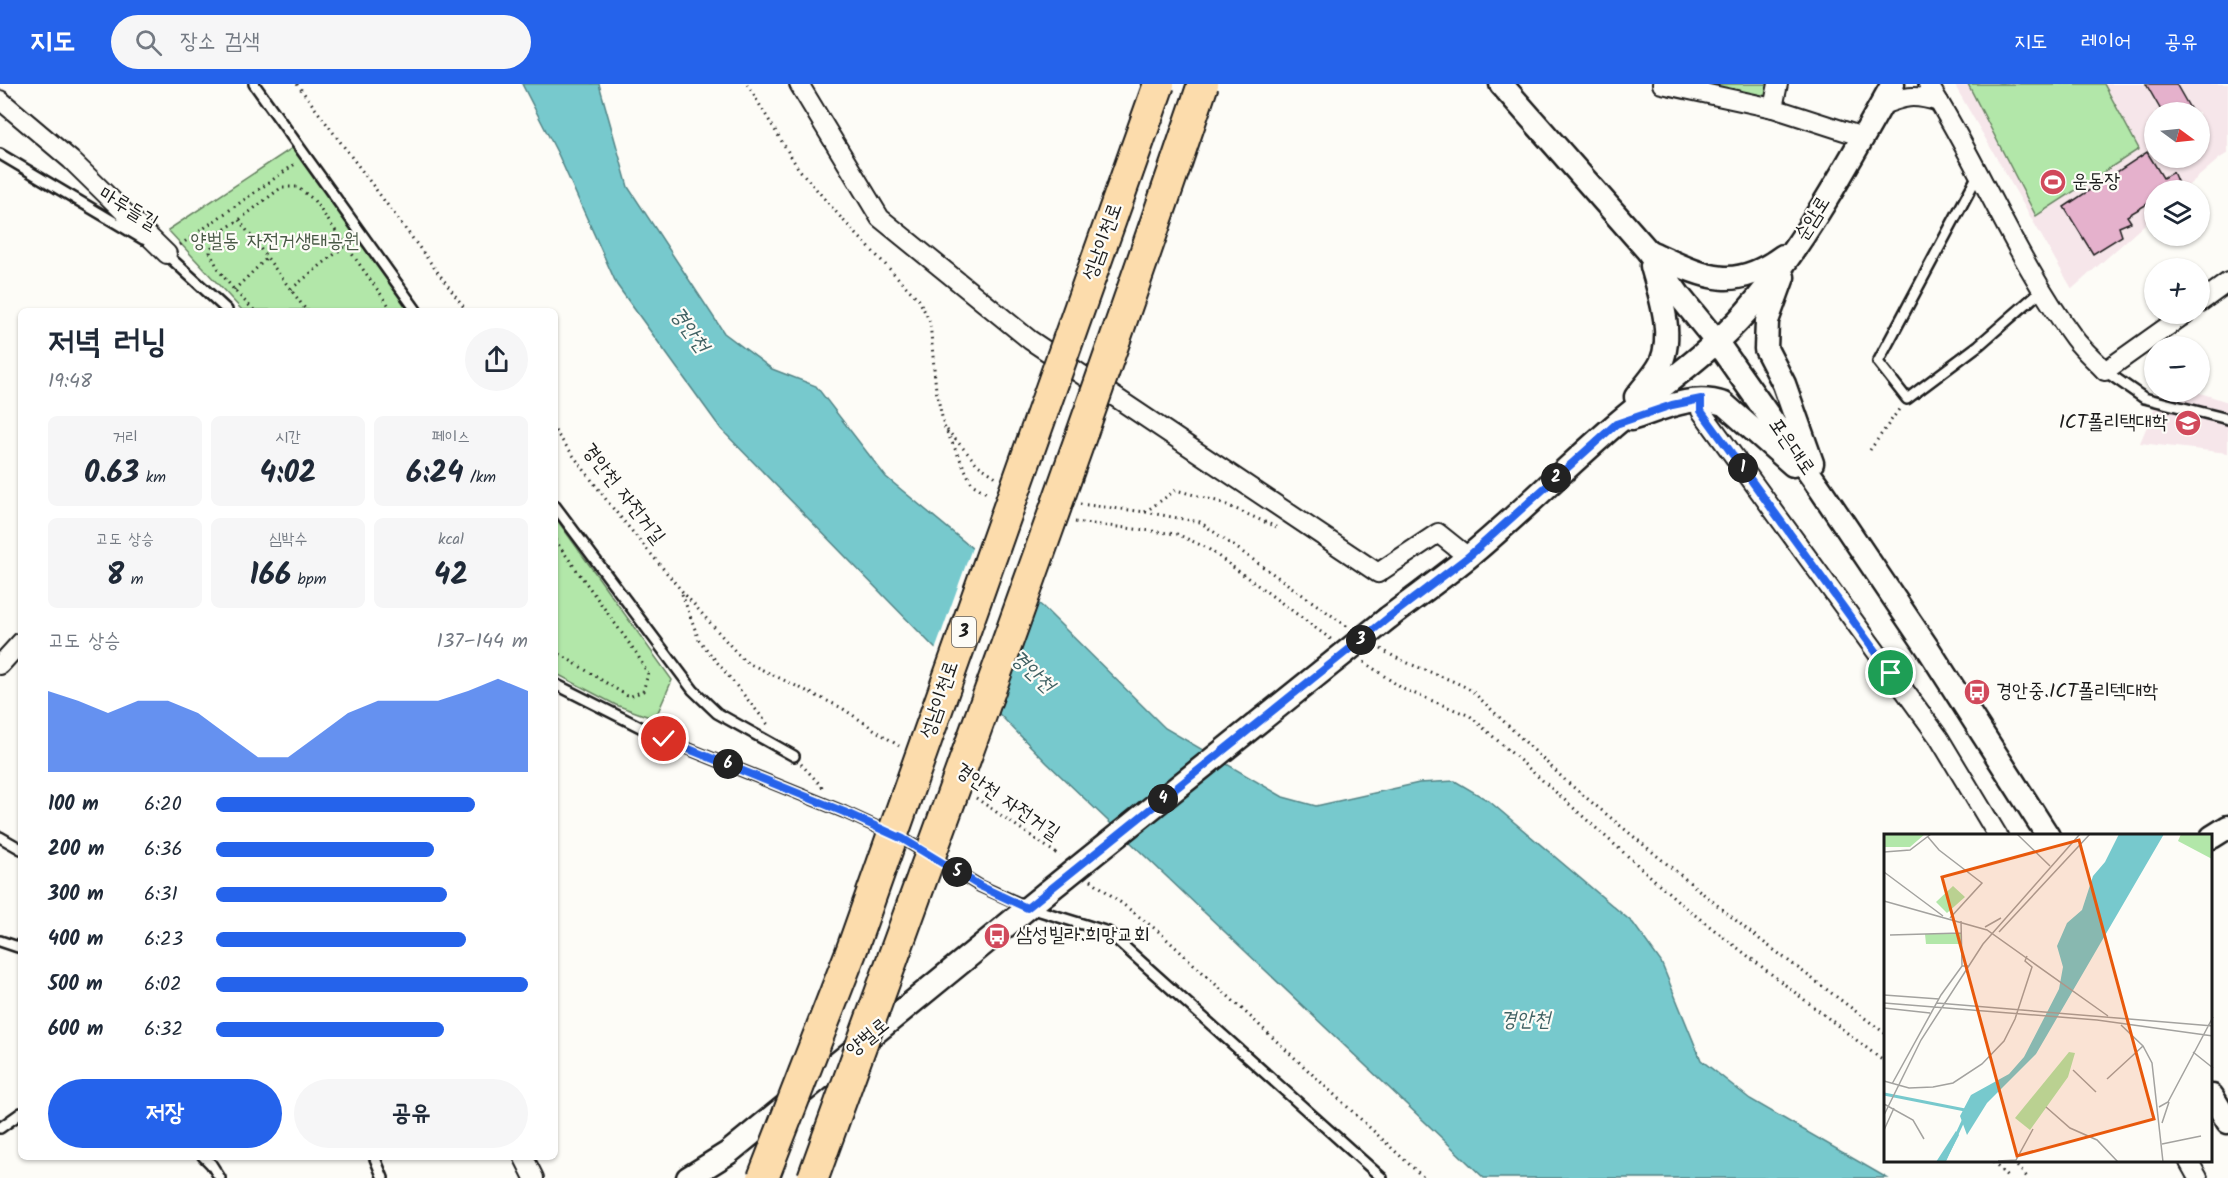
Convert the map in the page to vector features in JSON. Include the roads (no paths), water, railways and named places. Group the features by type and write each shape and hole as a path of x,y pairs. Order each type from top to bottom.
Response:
{"highway":[{"name":"성남이천로","path":"763,1178 851,952 1159,84"},
{"name":"3","path":"813,1178 981,716 1203,84"}],"street":[{"path":"799,84 880,218 1030,340 1378,573 1438,533 1468,557"},
{"path":"1662,84 1773,108 1863,137"},
{"path":"1773,108 1778,84"},
{"name":"순암로","path":"1616,424 1716,341 1768,286 1796,246 1893,84"},
{"path":"1928,84 2042,290 2075,339 2105,371 2171,324"},
{"name":"포은대로","path":"1512,89 1647,250 1681,298 1716,341 1821,490 1929,650 2047,834"},
{"path":"1880,106 1903,97 1919,96 1940,102"},
{"path":"0,100 71,160 168,254"},
{"path":"1647,250 1707,275 1736,279 1765,270 1796,246"},
{"path":"1796,246 1767,321 1766,349 1784,384 1821,490"},
{"path":"1616,424 1660,364 1665,350 1664,316 1647,250"},
{"path":"2210,295 2228,282"},
{"path":"1616,424 1680,402 1701,399 1724,404 1821,490"},
{"path":"1701,399 1701,411 1939,738 1997,834"},
{"name":"양벌로","path":"688,1178 728,1153 1027,908 1388,618 1468,557 1616,424"},
{"path":"0,665 18,645"},
{"path":"2213,836 2228,827"},
{"path":"2213,1099 2228,1122"},
{"path":"524,1160 534,1178"},
{"path":"2190,1163 2198,1178"}],"lane":[{"path":"254,84 415,308"},
{"name":"마루들길","path":"0,154 168,254 225,308"},
{"path":"1979,173 1878,362 1907,399 1979,345 2042,290"},
{"path":"2105,371 2144,398 2228,419"},
{"path":"558,510 693,690 717,713 794,756"},
{"path":"558,686 664,739 844,812 903,839 980,886 1027,908 1108,932 1382,1178"},
{"path":"0,837 18,847"},
{"path":"0,941 18,947"},
{"path":"0,1128 18,1115"},
{"path":"207,1160 220,1178"},
{"path":"376,1160 383,1178"}],"water":[{"name":"경안천","path":"522,84 599,84 628,187 724,333 772,369 816,386 886,477 1043,607 1165,728 1283,797 1316,806 1419,783 1455,781 1489,801 1633,923 1661,962 1701,1060 1750,1099 1887,1178 1484,1178 1047,763 721,429 617,285 558,154"}],"place":[{"name":"운동장","path":"2053,182"},
{"name":"ICT폴리택대학","path":"2188,423"},
{"name":"경안중.ICT폴리텍대학","path":"1977,692"},
{"name":"삼성빌라.희망교회","path":"997,936"}],"park label":[{"name":"양벌동 자전거생태공원","path":"275,242"}]}
